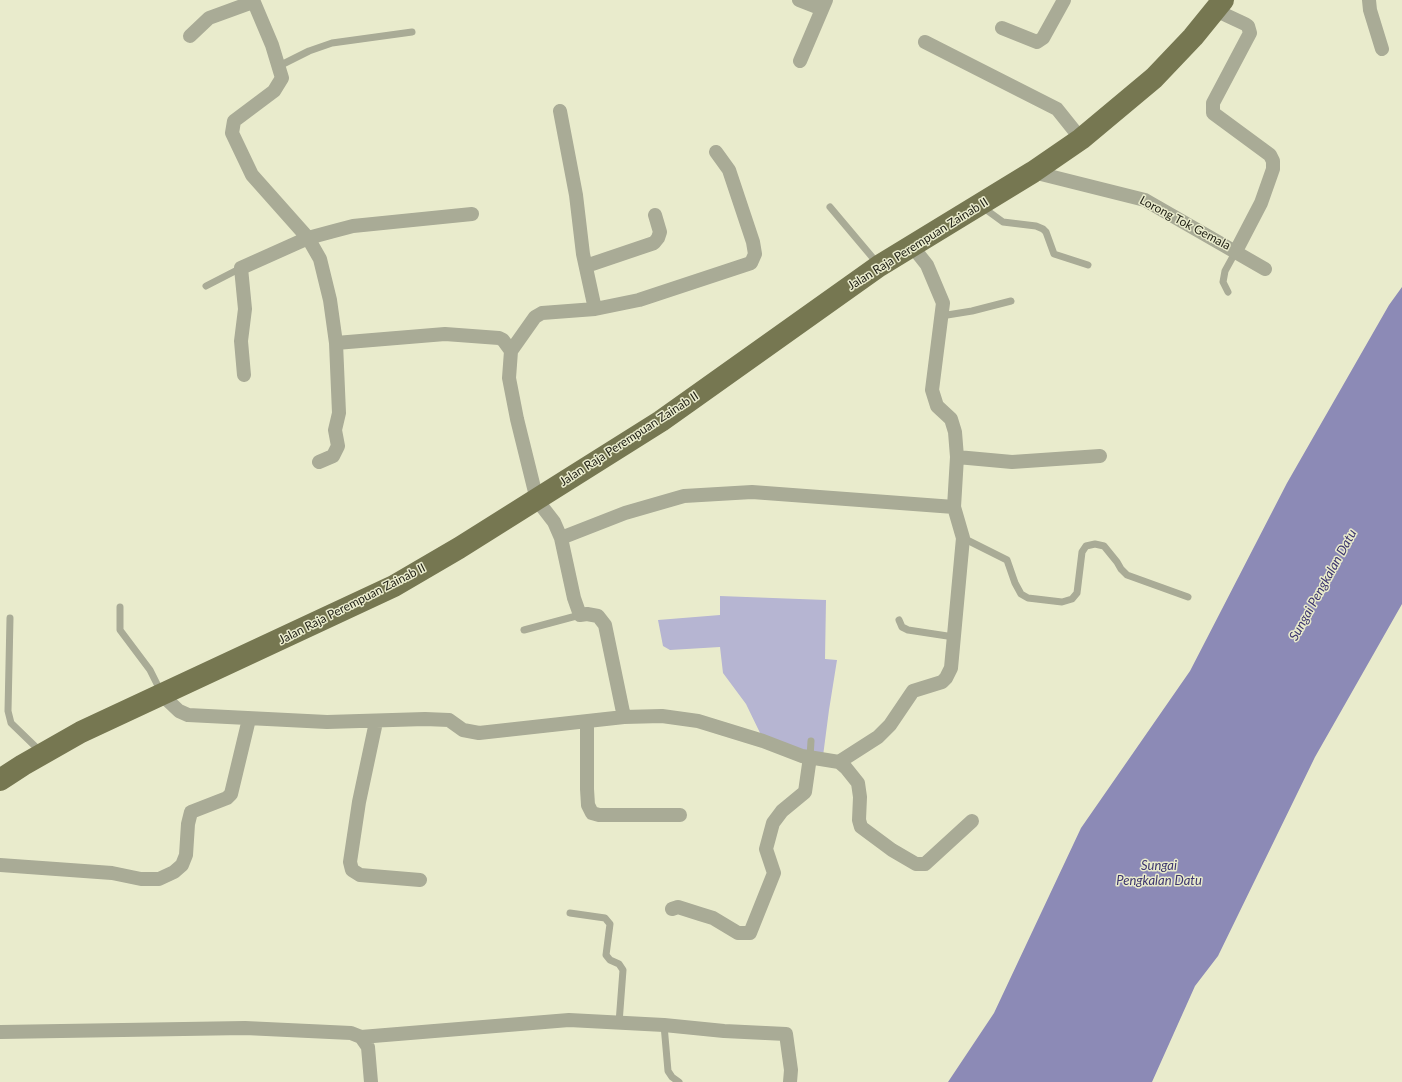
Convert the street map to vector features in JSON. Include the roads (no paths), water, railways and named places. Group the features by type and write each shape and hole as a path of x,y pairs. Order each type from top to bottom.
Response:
{"main road":[{"name":"Jalan Raja Perempuan Zainab II","path":"0,780 81,732 394,586 459,548 661,421 879,266 1033,172 1081,139 1154,78 1193,37 1219,5"}],"street":[{"path":"799,0 824,4 800,62"},
{"path":"1002,28 1037,42 1043,38 1064,0"},
{"path":"1369,0 1370,10 1382,49"},
{"path":"190,36 209,18 253,1 279,66 282,78 278,86 234,120 232,133 252,175 308,238 320,259 330,300 336,343 339,413 335,430 338,446 333,456 319,462"},
{"path":"1219,5 1248,26 1250,33 1213,103 1213,113 1270,155 1273,161 1273,169 1261,203 1239,252"},
{"path":"925,42 1058,109 1081,139"},
{"path":"560,111 576,196 578,222 595,308"},
{"path":"624,717 605,625 598,616 587,614 580,615 574,598 561,538 554,522 537,498 517,419 509,378 511,351 535,317 542,313 595,308 640,300 751,263 755,254 753,242 729,170 716,152"},
{"name":"Lorong Tok Gemala","path":"1033,172 1145,200 1239,252 1266,269"},
{"path":"244,376 241,341 245,308 241,268 308,238 353,226 472,214"},
{"path":"586,266 654,243 660,232 655,215"},
{"path":"839,762 878,737 890,726 913,691 937,684 946,678 951,668 963,538 954,507 957,457 954,425 947,415 937,406 932,390 943,303 927,265 912,246"},
{"path":"336,343 445,334 499,338 503,340 511,351"},
{"path":"957,457 1012,462 1100,456"},
{"path":"561,538 625,513 684,496 752,492 954,507"},
{"path":"162,695 179,711 188,715 327,722 376,722 425,719 449,720 463,730 479,733 624,717 662,716 698,721 810,757 839,762 858,783 860,797 859,820 861,828 892,850 916,864 922,865 927,862 972,821"},
{"path":"0,865 112,873 140,880 159,879 174,872 182,865 186,854 188,824 191,812 227,798 231,794 249,719"},
{"path":"587,721 587,794 588,805 592,813 599,815 680,815"},
{"path":"376,722 359,802 350,862 352,870 360,875 420,880"},
{"path":"672,909 678,908 713,918 738,933 750,933 774,873 766,849 773,823 782,811 805,792 810,757"},
{"path":"0,1032 245,1028 351,1033 362,1037 569,1020 664,1025 724,1031 786,1034 791,1070 790,1082"},
{"path":"362,1037 368,1047 371,1082"}],"lane":[{"path":"279,66 309,50 332,43 412,32"},
{"path":"979,205 1003,222 1036,226 1043,229 1046,232 1054,254 1088,265"},
{"path":"830,207 879,266"},
{"path":"1228,292 1223,282 1225,271 1239,252"},
{"path":"206,286 241,268"},
{"path":"942,316 972,312 1010,300"},
{"path":"963,538 1007,560 1021,594 1028,598 1062,602 1072,599 1077,593 1082,552 1086,546 1095,544 1104,546 1127,575 1188,597"},
{"path":"120,607 120,630 150,670 162,695"},
{"path":"524,630 580,615"},
{"path":"10,618 8,711 11,723 43,754"},
{"path":"899,620 902,627 908,630 954,637"},
{"path":"810,757 811,741"},
{"path":"570,913 605,918 610,924 606,955 610,960 619,964 623,970 619,1023"},
{"path":"664,1025 668,1071 672,1077 679,1082"}],"water":[{"name":"Sungai Pengkalan Datu","path":"1402,287 1402,604 1315,757 1218,956 1195,986 1152,1082 948,1082 994,1013 1081,828 1190,671 1287,483 1389,305"}]}
